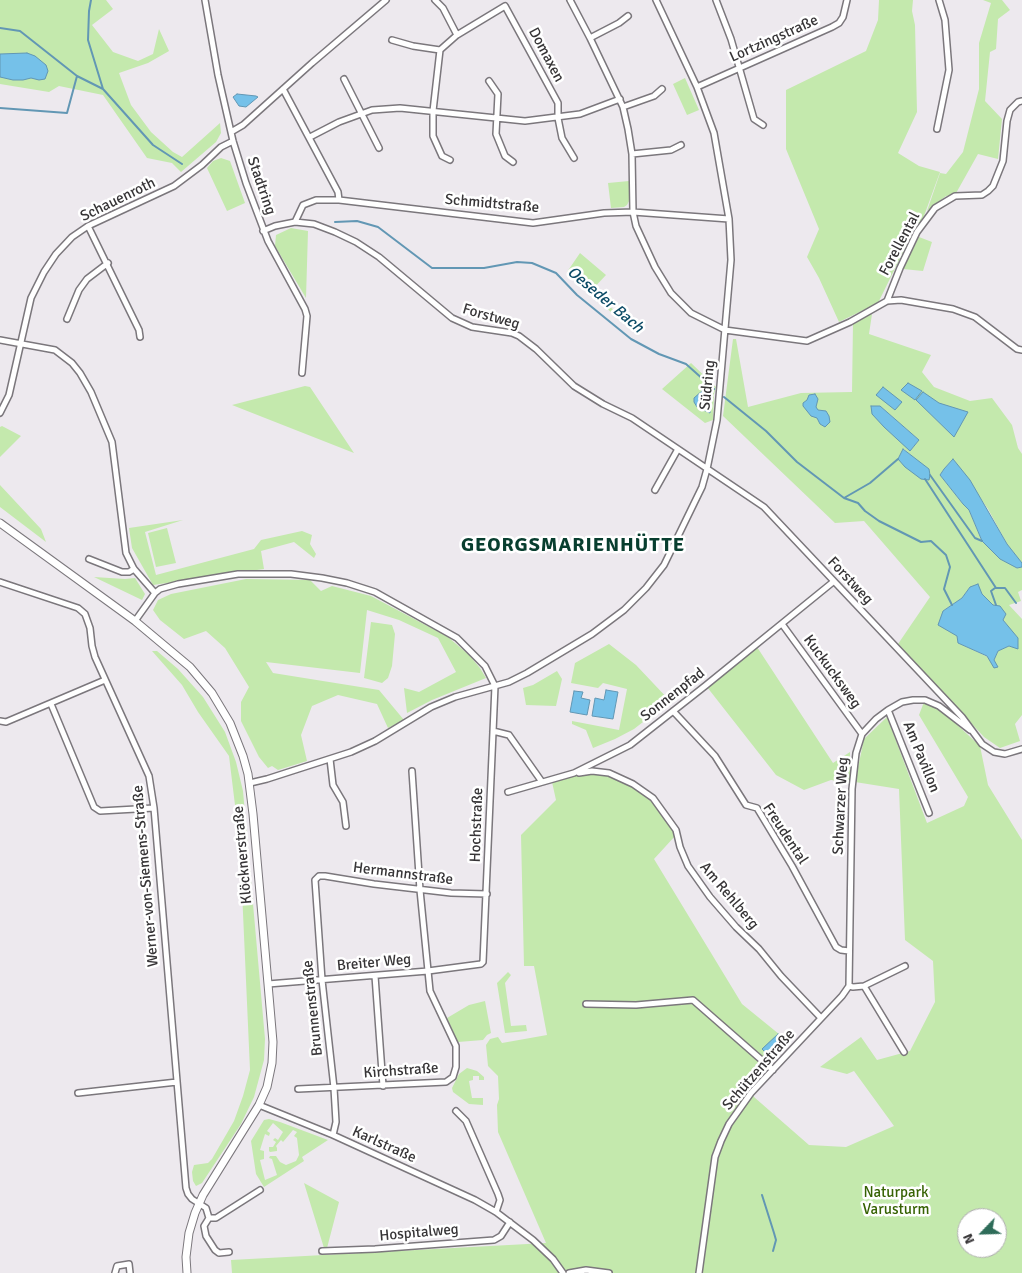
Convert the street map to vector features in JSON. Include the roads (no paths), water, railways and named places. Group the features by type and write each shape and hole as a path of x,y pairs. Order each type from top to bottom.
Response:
{"main road":[{"name":"Klöcknerstraße","path":"0,523 134,620 179,656 202,679 230,723 237,739 250,783 273,1042 272,1063 267,1087 259,1105 199,1203 189,1232 186,1257 187,1273"}],"street":[{"name":"Stadtring","path":"205,0 218,75 233,142 246,183 264,231 280,266 305,309 302,373"},
{"path":"231,132 243,125 386,0"},
{"path":"435,0 443,8 457,35"},
{"name":"Domaxen","path":"502,0 558,103 558,118 562,138 574,158"},
{"path":"570,0 623,107 632,154 633,212 636,226 655,267 672,293 691,313 725,330 807,341 850,322 887,301 901,300 953,309 975,317 1017,349 1022,350"},
{"name":"Südring","path":"250,783 351,752 374,742 431,707 455,697 509,682 527,674 592,634 624,610 646,588 664,564 699,493 707,469 717,420 731,260 729,219 714,133 697,87 656,0"},
{"path":"716,0 731,39 754,119 763,125"},
{"name":"Lortzingstraße","path":"697,87 839,23 843,17 848,0"},
{"path":"937,129 949,70 945,20 939,0"},
{"path":"450,160 442,156 433,136 433,111 440,50 446,42 505,6"},
{"path":"590,38 628,16"},
{"path":"392,40 412,46 440,50"},
{"path":"344,79 379,148"},
{"path":"489,81 498,94 496,134 505,156 513,162"},
{"path":"283,89 338,192 339,200"},
{"path":"623,107 654,96 662,89"},
{"path":"310,137 339,122 372,110 400,108 525,121 580,114 620,99"},
{"name":"Forellental","path":"887,301 917,232 934,208 956,196 982,194 993,186 1003,161 1010,110 1018,102 1022,101"},
{"name":"Schauenroth","path":"0,413 9,395 31,298 44,272 56,254 72,237 88,226 174,186 202,165 221,147 233,142"},
{"path":"632,154 672,150 682,145"},
{"name":"Schmidtstraße","path":"295,222 303,205 316,200 339,200 533,223 604,213 633,212 729,219"},
{"name":"Forstweg","path":"264,231 275,226 295,222 314,224 356,242 379,257 452,318 472,327 512,333 519,336 536,349 574,386 603,404 632,418 764,508 962,717 988,749 1005,754 1022,748"},
{"path":"88,226 108,263 139,330 140,337"},
{"path":"67,319 79,290 87,279 108,263"},
{"path":"0,340 55,350 64,356 80,373 91,392 112,442 126,553 134,569 155,593"},
{"path":"655,490 678,449"},
{"path":"89,559 122,572 129,572 134,569"},
{"path":"134,620 155,593 160,589 178,584 238,574 291,574 347,583 375,592 457,638 485,666 495,686"},
{"name":"Werner-von-Siemens-Straße","path":"0,582 82,610 90,628 93,650 105,680 149,776 154,808 186,1188 192,1199 206,1208 210,1218"},
{"name":"Sonnenpfad","path":"508,792 574,773 630,745 833,582"},
{"name":"Kuckucksweg","path":"782,624 862,734"},
{"path":"0,721 6,722 105,680"},
{"name":"Hochstraße","path":"481,964 483,962 487,894 495,686"},
{"name":"Schwarzer Weg","path":"849,986 852,789 856,753 862,734 876,719 902,702 925,700 940,706 975,734"},
{"path":"51,704 94,807 100,811 154,808"},
{"name":"Am Pavillon","path":"888,710 929,814"},
{"name":"Freudental","path":"673,712 715,756 746,805 757,808 792,866 836,947 841,950 850,951"},
{"path":"493,731 509,735 542,782"},
{"path":"330,759 334,785 343,802 346,826"},
{"name":"Kirchstraße","path":"298,1089 437,1083 446,1082 453,1077 456,1067 456,1046 430,991 420,890 412,770"},
{"name":"Am Rehlberg","path":"574,773 592,771 609,773 633,784 653,798 676,830 680,847 688,866 710,897 821,1018"},
{"name":"Hermannstraße","path":"317,878 325,876 420,890 487,894"},
{"name":"Brunnenstraße","path":"317,878 314,883 334,1088 336,1122 333,1135"},
{"name":"Breiter Weg","path":"268,984 375,976 481,964"},
{"path":"849,986 864,986 905,966"},
{"path":"375,976 383,1086"},
{"name":"Schützenstraße","path":"699,1273 715,1158 720,1141 729,1124 751,1093 842,996 849,986"},
{"path":"864,986 904,1052"},
{"path":"586,1004 636,1005 694,1000 773,1070"},
{"path":"78,1093 177,1082"},
{"name":"Karlstraße","path":"259,1105 333,1135 475,1200 496,1212"},
{"path":"456,1111 466,1121 498,1194 500,1200 496,1212 540,1246 553,1259 562,1273"},
{"path":"229,1252 217,1252 206,1236 204,1226 210,1218 216,1218 260,1190"},
{"name":"Hospitalweg","path":"322,1251 494,1240 500,1236 510,1222"},
{"path":"115,1273 114,1270 117,1266 129,1264 130,1273"},
{"path":"569,1273 586,1270 608,1273"}],"water":[{"path":"27,53 35,56 46,65 48,71 45,79 13,80 0,77 0,54"},
{"path":"237,94 258,97 246,107 239,106 233,97"},
{"path":"908,383 922,391 915,400 901,390"},
{"path":"883,387 902,402 895,410 876,395"},
{"path":"702,391 710,392 710,413 697,407 694,402 694,398"},
{"path":"923,392 939,403 968,412 954,437 916,400"},
{"path":"815,394 818,399 816,407 818,410 826,411 829,416 830,422 825,427 820,424 817,418 811,416 803,406 809,395"},
{"path":"871,406 880,406 919,440 910,451 872,414"},
{"path":"903,449 929,469 929,480 921,479 898,459"},
{"path":"953,459 970,480 1007,544 1022,563 1022,567 1017,568 1000,559 982,541 969,510 940,475"},
{"path":"978,584 982,594 993,605 1000,606 1006,614 1003,620 1018,638 1018,649 1009,646 998,651 994,660 998,667 994,668 987,656 958,643 957,636 938,625 943,611 962,598 970,587"},
{"path":"606,690 618,692 613,719 592,716 595,698 604,700"},
{"path":"574,691 583,692 581,698 590,700 587,715 570,712"},
{"path":"778,1034 790,1043 774,1059 766,1058 768,1055 762,1049"}],"waterway":[{"path":"0,28 20,31 77,76 103,89 88,40 91,0"},
{"path":"0,108 67,113 77,76"},
{"name":"Oeseder Bach","path":"103,89 153,145 182,164"},
{"name":"Oeseder Bach","path":"335,222 357,221 378,227 432,268 484,268 517,262 532,263 556,273 577,295 631,339 659,354 686,364 714,389"},
{"name":"Oeseder Bach","path":"724,397 766,431 797,462 844,498 870,483 898,459"},
{"path":"930,475 975,538 982,541"},
{"path":"925,479 996,588 1005,588 1016,603"},
{"name":"Oeseder Bach","path":"844,498 858,503 865,511 879,521 921,542 931,541 946,555 950,567 944,589 952,605"},
{"path":"995,588 991,591 996,605"},
{"path":"762,1195 776,1240 773,1251"}],"district":[{"name":"GEORGSMARIENHÜTTE","path":"573,546"}],"park label":[{"name":"Naturpark Varusturm","path":"896,1202"}]}
